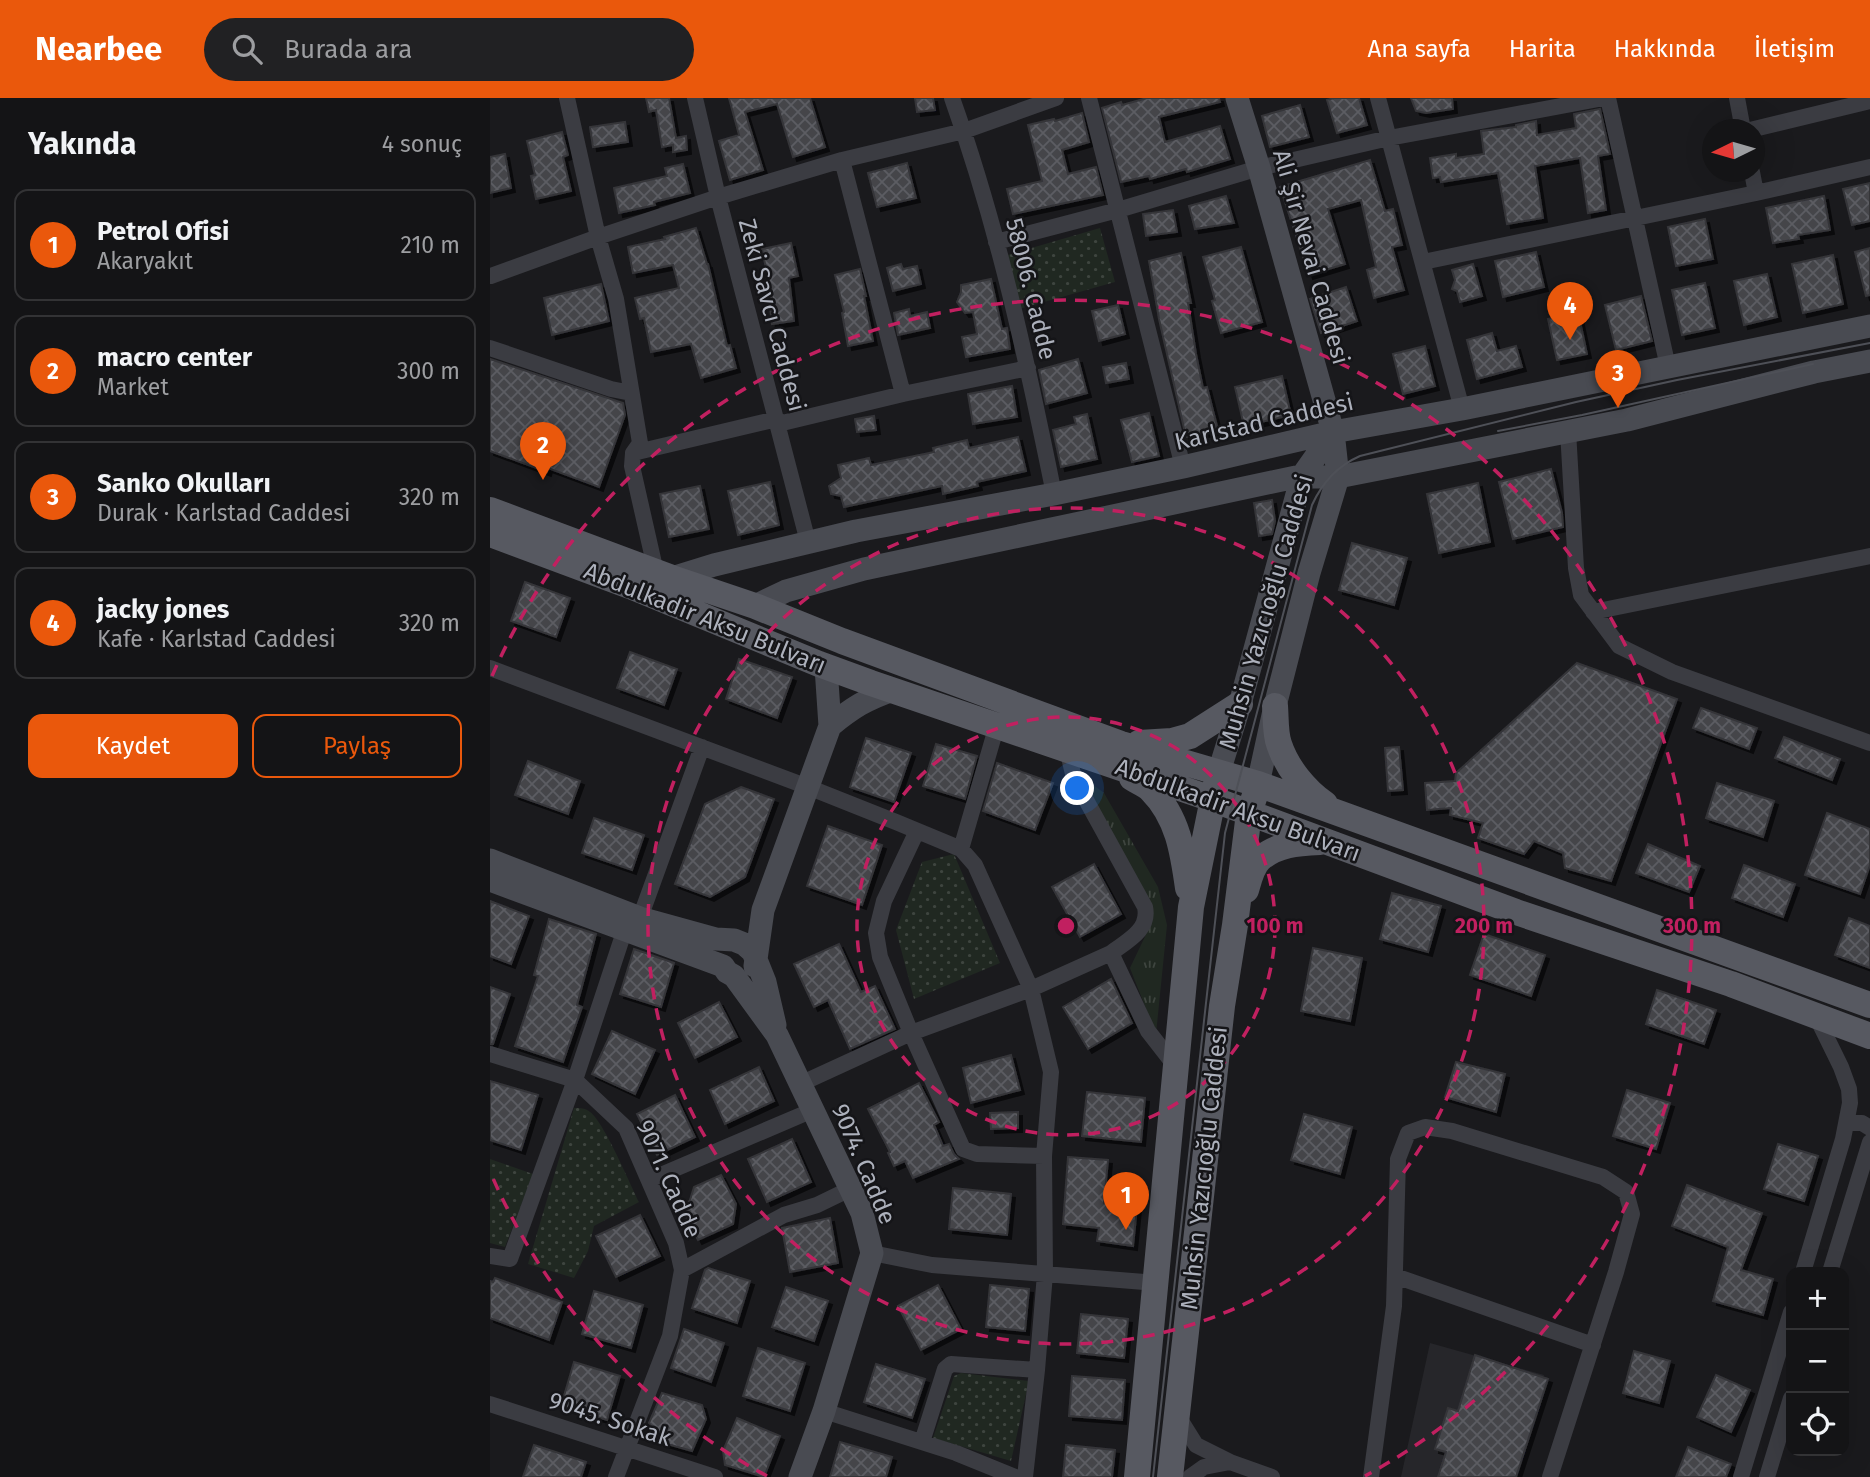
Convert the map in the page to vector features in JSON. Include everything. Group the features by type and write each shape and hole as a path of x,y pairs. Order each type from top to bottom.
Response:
{"main road":[{"name":"Abdulkadir Aksu Bulvarı","path":"490,510 755,606 1114,754 1212,799 1516,912 1731,984 1870,1036"},
{"name":"Abdulkadir Aksu Bulvarı","path":"490,534 630,586 826,667 997,726 1067,749 1219,772 1258,784 1870,1005"},
{"path":"1114,754 1190,736 1240,704"},
{"path":"1275,706 1278,743 1289,765 1315,797 1341,815"},
{"path":"1114,754 1150,789 1179,834 1191,907"},
{"name":"Muhsin Yazıcıoğlu Caddesi","path":"1138,1477 1191,907 1219,772"},
{"name":"Muhsin Yazıcıoğlu Caddesi","path":"1170,1477 1222,1006 1249,813 1258,784"},
{"path":"1235,925 1250,875 1258,860 1292,843 1326,841"}],"street":[{"path":"567,98 598,237 616,299 640,443 633,453 632,467 664,575"},
{"name":"Zeki Savcı Caddesi","path":"695,98 718,197 808,542"},
{"name":"58006. Cadde","path":"952,98 996,242 1028,368 1054,494"},
{"path":"490,276 718,197 842,160 964,131 1056,98"},
{"path":"1088,98 1183,467"},
{"name":"Ali Şir Nevai Caddesi","path":"1237,98 1333,432"},
{"path":"1378,98 1462,409"},
{"path":"996,242 1118,210 1259,168 1389,138 1606,98 1668,367"},
{"path":"1737,98 1741,119"},
{"path":"1765,126 1870,102"},
{"path":"842,160 903,394"},
{"path":"1423,262 1870,167"},
{"path":"1754,182 1756,193"},
{"name":"Karlstad Caddesi","path":"664,575 856,531 1054,494 1333,432 1462,409 1870,326"},
{"path":"490,348 611,389 631,393"},
{"path":"755,606 786,591 864,569 1302,476 1338,477 1627,419 1814,372 1870,361"},
{"path":"633,453 1028,368"},
{"path":"1568,431 1576,568 1581,595 1619,646 1672,672 1870,743"},
{"name":"Muhsin Yazıcıoğlu Caddesi","path":"1219,772 1302,476 1333,432"},
{"name":"Muhsin Yazıcıoğlu Caddesi","path":"1258,784 1309,573 1338,477 1333,432"},
{"path":"1593,612 1870,556"},
{"path":"490,860 632,923 729,971 744,976 751,972 756,960 763,910 830,726 826,667"},
{"path":"490,668 808,787 917,831 961,849 975,865 1031,989 1051,1072 1044,1156 1045,1274 1025,1477"},
{"path":"830,726 849,710 893,690"},
{"path":"961,849 997,726"},
{"path":"490,1256 510,1259 632,923 702,747"},
{"path":"800,1084 911,1033 1031,989 1111,953 1143,927 1147,917 1145,907 1074,778 1067,749"},
{"path":"917,831 884,901 876,933 880,957 963,1149 977,1154 1044,1156"},
{"path":"490,880 632,923 734,940"},
{"path":"729,971 724,951 749,928 763,910"},
{"name":"9074. Cadde","path":"734,940 753,952 765,982 777,1035"},
{"path":"1111,953 1148,1031 1176,1068"},
{"name":"9074. Cadde","path":"729,971 777,1035 862,1213 872,1253 824,1411 800,1477"},
{"path":"1804,1267 1847,1123 1850,1103 1849,1089 1841,1068 1816,1016"},
{"name":"9071. Cadde","path":"490,1054 575,1080 626,1128 676,1243 682,1270 670,1336 616,1477"},
{"path":"649,1180 813,1110"},
{"path":"1847,1123 1870,1128"},
{"path":"1371,1477 1394,1306 1398,1159 1408,1133 1425,1127 1452,1131 1603,1177 1626,1192 1632,1214 1550,1477"},
{"path":"1832,1267 1870,1142"},
{"path":"682,1270 784,1215 817,1205 850,1189"},
{"path":"872,1253 932,1265 1157,1283"},
{"path":"1395,1276 1592,1345"},
{"path":"1741,1477 1786,1328"},
{"path":"922,1442 946,1369 951,1364 1037,1370"},
{"name":"9045. Sokak","path":"490,1404 715,1477"},
{"path":"1177,1407 1181,1421 1196,1445 1230,1462 1272,1477"},
{"path":"824,1411 956,1453 1015,1477"},
{"path":"1767,1477 1786,1414"},
{"path":"1190,1477 1204,1467 1230,1462"}],"shaded area":[{"path":"1430,1343 1544,1375 1509,1477 1401,1477"}],"green space":[{"path":"1100,228 1115,282 1019,309 1004,256"},
{"path":"1079,779 1104,793 1158,887 1167,925 1156,1034 1130,968 1151,924"},
{"path":"954,854 1000,963 914,999 896,930 922,862"},
{"path":"574,1108 587,1110 596,1118 639,1202 594,1226 588,1251 574,1278 528,1264"},
{"path":"490,1159 533,1174 505,1247 490,1243"},
{"path":"961,1373 1029,1381 1011,1461 933,1438 954,1376"}],"building":[{"path":"646,98 669,98 676,138 686,136 687,150 673,152 673,145 662,147 656,110 649,112"},
{"path":"729,98 810,98 825,147 793,157 777,104 745,112 763,170 730,180 719,141 739,135"},
{"path":"915,98 933,98 935,110 917,112"},
{"path":"1147,98 1219,98 1220,102 1159,117 1165,142 1220,126 1230,159 1187,172 1186,169 1150,179 1149,176 1121,182 1102,108"},
{"path":"1359,98 1367,125 1337,133 1327,100"},
{"path":"1411,98 1452,98 1453,109 1426,113 1416,111"},
{"path":"1300,105 1309,137 1270,147 1262,116"},
{"path":"1600,109 1610,154 1598,156 1606,210 1588,213 1580,158 1535,166 1543,218 1507,224 1498,173 1441,182 1440,177 1433,178 1430,158 1484,154 1481,131 1516,127 1536,121 1537,135 1576,128 1574,114"},
{"path":"1082,113 1089,142 1062,150 1068,174 1096,167 1103,195 1013,214 1007,189 1042,181 1028,125"},
{"path":"625,122 628,142 593,147 590,127"},
{"path":"562,132 568,155 563,157 571,191 536,199 531,176 535,175 527,141"},
{"path":"505,154 511,188 490,193 490,157"},
{"path":"1370,160 1385,211 1393,209 1402,245 1392,247 1404,290 1374,298 1367,270 1376,267 1361,200 1328,209 1345,264 1309,275 1280,187"},
{"path":"907,163 916,198 877,207 868,173"},
{"path":"683,164 690,193 619,213 614,188 667,176 665,168"},
{"path":"1870,183 1870,221 1852,225 1843,189"},
{"path":"1226,196 1234,223 1195,229 1189,206"},
{"path":"1824,196 1830,230 1798,235 1799,239 1773,243 1766,208"},
{"path":"1173,210 1177,232 1146,236 1143,214"},
{"path":"1705,219 1713,259 1676,266 1668,227"},
{"path":"696,228 708,264 727,346 730,345 736,368 701,378 691,344 651,352 644,318 640,319 635,298 679,288 673,265 633,273 628,247 665,239 664,237"},
{"path":"791,243 798,276 789,278 794,321 772,324 769,298 772,298 762,249"},
{"path":"1241,247 1262,322 1221,333 1203,257"},
{"path":"1870,248 1870,295 1866,296 1855,252"},
{"path":"1536,252 1544,287 1503,297 1495,261"},
{"path":"1181,253 1203,388 1207,387 1218,430 1186,437 1159,319 1149,261"},
{"path":"1833,255 1843,304 1803,313 1792,264"},
{"path":"901,264 903,269 917,266 921,284 893,291 887,268"},
{"path":"1473,264 1482,296 1460,302 1457,291 1452,289 1455,280 1452,270"},
{"path":"860,269 873,341 848,346 842,313 844,312 835,275"},
{"path":"1767,274 1777,317 1744,325 1734,281"},
{"path":"991,279 1002,329 1007,328 1010,349 966,357 962,337 977,334 973,312 965,313 957,302 961,285"},
{"path":"1705,283 1715,328 1682,335 1672,290"},
{"path":"601,284 609,321 552,335 544,298"},
{"path":"1346,287 1357,321 1321,333 1310,299"},
{"path":"1641,296 1652,341 1616,350 1605,305"},
{"path":"1118,305 1125,334 1099,341 1092,311"},
{"path":"909,309 910,316 927,312 930,328 898,335 894,313"},
{"path":"1578,312 1587,354 1557,360 1548,319"},
{"path":"1492,333 1497,351 1516,346 1522,367 1477,379 1467,340"},
{"path":"1425,346 1435,386 1403,394 1393,354"},
{"path":"490,359 623,403 625,415 599,487 490,451"},
{"path":"1078,359 1087,393 1046,404 1039,370"},
{"path":"1126,363 1129,379 1106,383 1103,367"},
{"path":"1282,376 1291,415 1244,426 1235,387"},
{"path":"1012,386 1017,417 973,424 968,394"},
{"path":"1149,413 1159,456 1132,462 1121,420"},
{"path":"1087,414 1097,459 1061,467 1053,430 1076,424 1074,417"},
{"path":"874,416 876,430 857,432 855,419"},
{"path":"1018,437 1026,471 977,482 978,486 943,494 942,486 844,507 841,496 831,494 829,486 841,478 838,465 869,458 871,465 934,452 933,448 967,440 969,448"},
{"path":"1551,469 1563,527 1513,539 1499,482"},
{"path":"770,482 779,525 738,535 728,491"},
{"path":"1478,483 1490,542 1439,553 1427,494"},
{"path":"700,486 709,529 669,537 660,494"},
{"path":"1272,500 1275,521 1272,534 1259,536 1254,503"},
{"path":"1352,543 1407,558 1394,605 1339,590"},
{"path":"525,582 570,598 556,637 511,621"},
{"path":"630,652 677,669 664,705 617,688"},
{"path":"739,659 792,677 777,718 726,699"},
{"path":"1577,663 1677,699 1611,881 1565,868 1563,853 1534,841 1524,854 1478,838 1483,823 1450,815 1451,808 1427,810 1425,783 1455,781 1456,773"},
{"path":"1701,708 1757,728 1749,749 1693,728"},
{"path":"1784,737 1840,759 1832,780 1775,758"},
{"path":"866,738 911,753 894,802 850,787"},
{"path":"936,744 977,756 965,799 923,786"},
{"path":"1399,747 1403,790 1388,791 1385,748"},
{"path":"528,761 580,781 568,814 515,795"},
{"path":"997,763 1053,783 1035,830 983,811"},
{"path":"1717,783 1774,801 1763,837 1706,818"},
{"path":"741,787 774,799 745,877 710,897 675,884 705,804"},
{"path":"1827,813 1870,829 1870,865 1860,894 1805,875"},
{"path":"594,818 644,835 632,870 582,853"},
{"path":"828,826 882,845 862,905 807,886"},
{"path":"1648,844 1700,866 1689,892 1636,873"},
{"path":"1094,864 1121,914 1080,937 1052,887"},
{"path":"1744,865 1795,884 1783,917 1732,898"},
{"path":"1392,893 1441,906 1428,952 1380,939"},
{"path":"490,901 529,916 511,964 490,956"},
{"path":"1849,918 1870,926 1870,968 1835,955"},
{"path":"549,919 596,934 577,1005 582,1007 563,1062 515,1046 538,976 534,975"},
{"path":"1484,934 1545,955 1531,996 1470,975"},
{"path":"839,944 861,992 875,986 895,1029 850,1049 828,1000 814,1007 794,964"},
{"path":"1313,948 1362,958 1350,1021 1301,1011"},
{"path":"634,949 674,963 661,1007 620,994"},
{"path":"1111,979 1132,1023 1088,1049 1063,1007"},
{"path":"490,987 510,994 493,1044 490,1044"},
{"path":"1657,990 1716,1010 1704,1044 1646,1024"},
{"path":"719,1002 737,1037 695,1058 678,1023"},
{"path":"612,1031 655,1050 635,1094 592,1074"},
{"path":"1011,1055 1020,1090 971,1103 963,1068"},
{"path":"1456,1062 1505,1074 1496,1112 1445,1097"},
{"path":"759,1067 774,1101 725,1124 710,1090"},
{"path":"490,1081 538,1095 521,1150 490,1140"},
{"path":"919,1083 939,1122 934,1125 943,1146 949,1144 959,1159 913,1178 905,1161 894,1166 888,1153 890,1152 868,1109"},
{"path":"1627,1090 1670,1103 1656,1149 1613,1136"},
{"path":"1087,1092 1145,1098 1141,1142 1082,1136"},
{"path":"675,1095 695,1137 657,1155 637,1114"},
{"path":"1018,1112 1018,1128 991,1129 990,1113"},
{"path":"1304,1114 1352,1127 1340,1174 1291,1160"},
{"path":"792,1139 811,1182 767,1202 748,1159"},
{"path":"1778,1144 1818,1156 1804,1201 1764,1189"},
{"path":"1068,1157 1108,1160 1104,1203 1137,1207 1133,1246 1097,1241 1099,1228 1063,1224"},
{"path":"721,1175 736,1204 733,1224 698,1240 683,1211 694,1187"},
{"path":"1687,1185 1762,1213 1741,1270 1773,1279 1763,1315 1713,1301 1728,1247 1672,1226"},
{"path":"953,1188 1011,1194 1007,1235 949,1229"},
{"path":"640,1215 660,1256 616,1277 596,1236"},
{"path":"830,1218 838,1263 790,1272 782,1228"},
{"path":"708,1268 750,1281 737,1323 692,1308"},
{"path":"495,1278 562,1302 549,1340 490,1318 490,1281 493,1282"},
{"path":"938,1285 961,1329 921,1350 898,1306"},
{"path":"990,1285 1029,1289 1025,1331 986,1327"},
{"path":"786,1287 828,1301 814,1341 772,1327"},
{"path":"594,1291 643,1305 631,1348 582,1334"},
{"path":"1081,1314 1128,1319 1124,1358 1077,1353"},
{"path":"684,1329 724,1343 711,1382 671,1368"},
{"path":"758,1348 805,1363 790,1411 743,1396"},
{"path":"1634,1351 1670,1361 1659,1403 1623,1393"},
{"path":"1475,1355 1548,1379 1516,1477 1438,1477 1446,1452 1435,1449 1448,1408 1458,1411"},
{"path":"574,1362 620,1376 607,1420 561,1406"},
{"path":"876,1364 925,1379 912,1418 864,1402"},
{"path":"1716,1375 1750,1390 1731,1432 1697,1417"},
{"path":"1072,1376 1125,1380 1122,1420 1069,1416"},
{"path":"662,1393 702,1405 706,1419 692,1451 660,1442 649,1423"},
{"path":"737,1418 780,1436 764,1477 725,1465 723,1451"},
{"path":"840,1442 892,1457 886,1477 830,1477"},
{"path":"534,1445 586,1462 581,1477 523,1477"},
{"path":"1066,1445 1115,1450 1112,1477 1063,1477"},
{"path":"1688,1447 1731,1464 1726,1477 1676,1477"}],"tram line":[{"path":"1153,1477 1225,833 1312,505 1320,489 1337,470 1360,456 1576,402 1870,343"},
{"path":"1498,431 1813,364"}],"place":[{"name":"jacky jones","path":"1570,340"},
{"name":"Sanko Okulları","path":"1618,408"},
{"name":"macro center","path":"543,480"},
{"name":"Petrol Ofisi","path":"1126,1230"}]}
